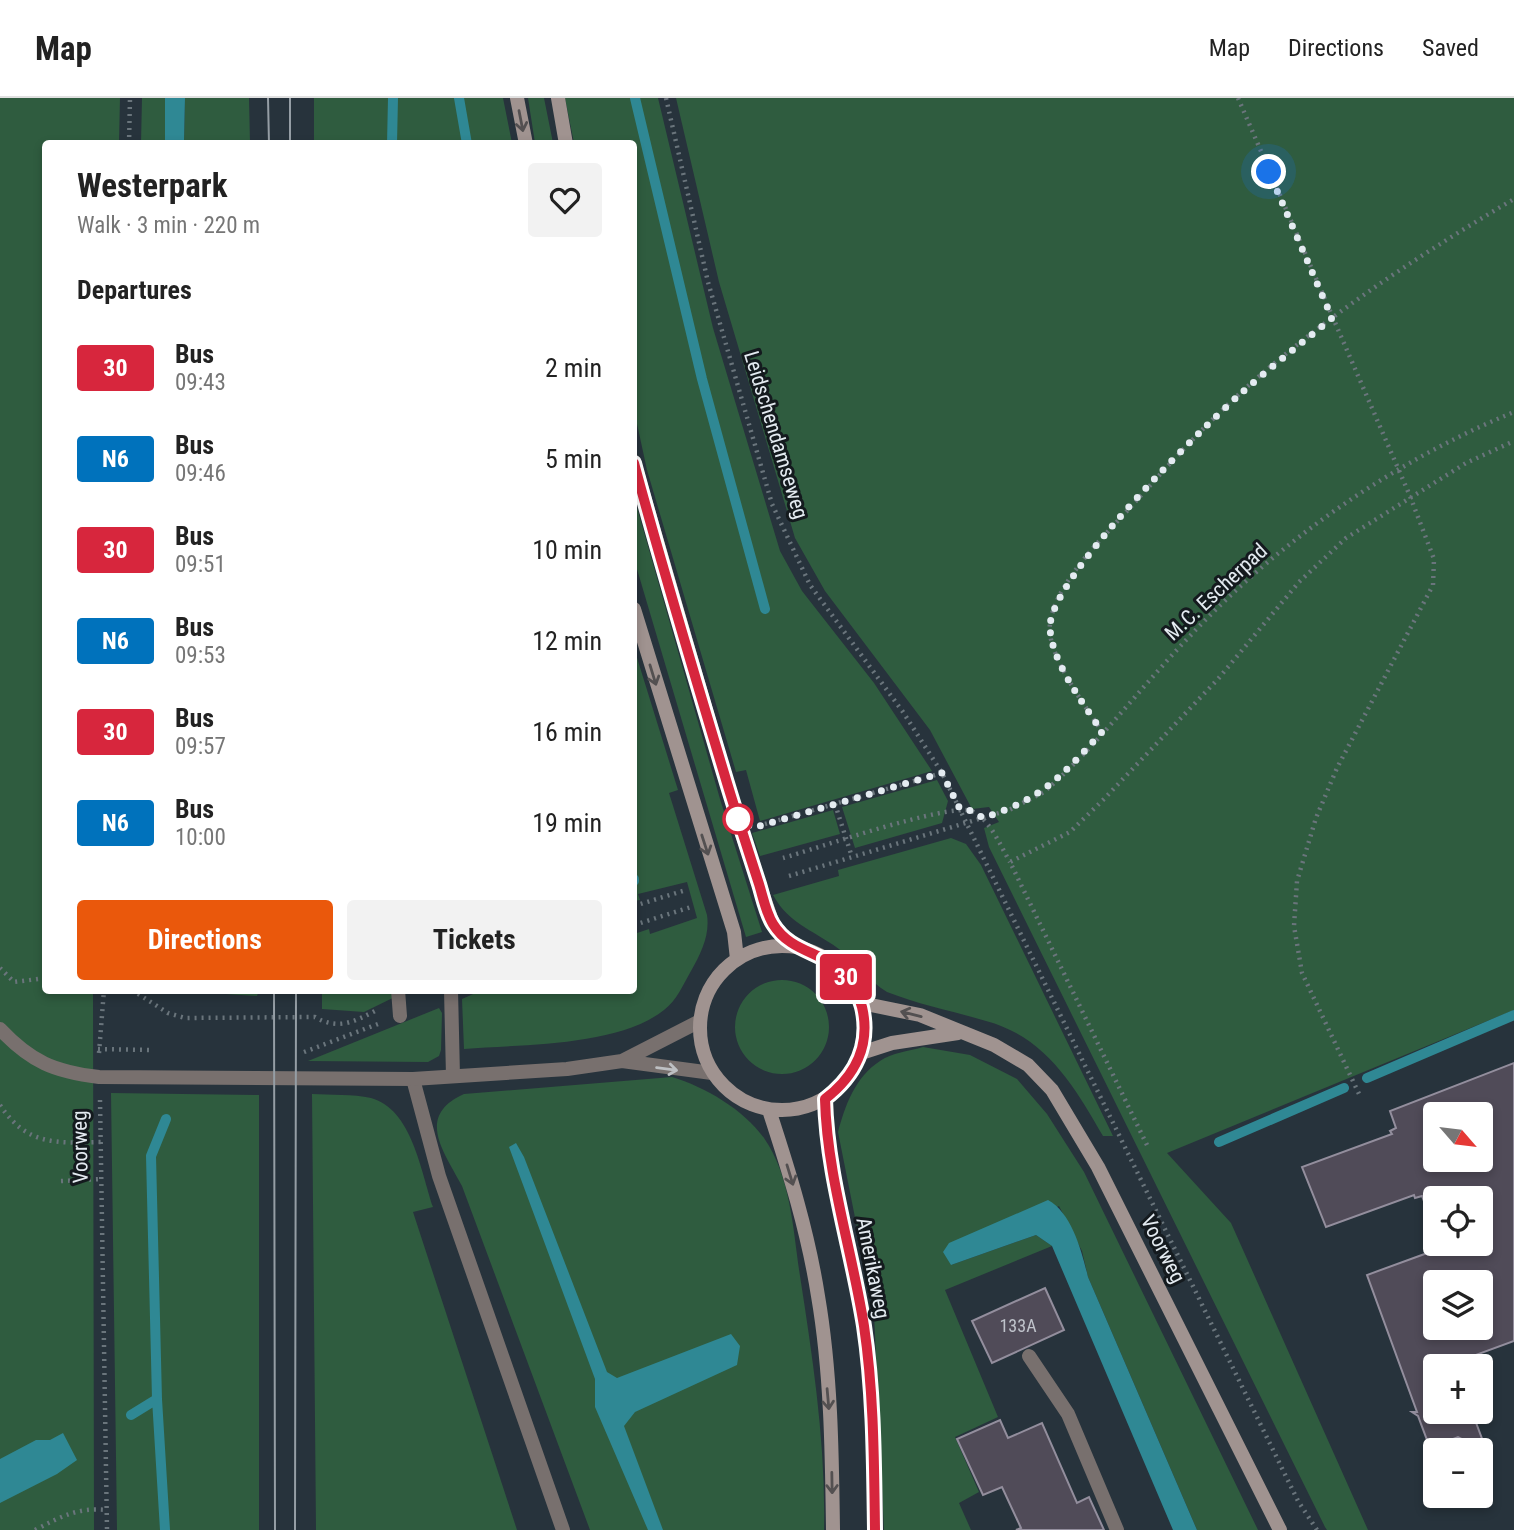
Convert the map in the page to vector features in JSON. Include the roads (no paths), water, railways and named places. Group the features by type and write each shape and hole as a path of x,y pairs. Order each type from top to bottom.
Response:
{"main road":[{"path":"517,98 525,140"},
{"path":"558,98 565,140"},
{"path":"637,472 741,831 773,924 792,946"},
{"path":"637,619 734,932 737,959"},
{"path":"773,946 792,946 818,954 849,979 861,1003 865,1028 861,1053 847,1079 825,1099 798,1110 769,1110 737,1098 712,1073 700,1039 700,1021 711,986 737,959 773,946"},
{"name":"Voorweg","path":"861,1003 920,1015 994,1045 1028,1065 1052,1090 1098,1167 1280,1530"},
{"name":"Voorweg","path":"861,1053 892,1043 959,1033"},
{"name":"Amerikaweg","path":"825,1099 826,1135 864,1328 873,1447 875,1530"},
{"path":"769,1110 793,1182 818,1297 831,1437 833,1530"}],"street":[{"path":"451,994 453,1076"},
{"path":"398,995 400,1016"},
{"path":"621,1061 700,1021"},
{"path":"0,1029 17,1047 59,1071 99,1077 413,1079 567,1069 621,1061 712,1073"},
{"path":"413,1079 439,1176 563,1530"},
{"path":"1029,1356 1068,1414 1117,1530"}],"water":[{"path":"165,98 185,98 184,140 165,140"},
{"path":"516,1143 524,1157 607,1372 617,1378 731,1334 740,1346 737,1365 635,1412 624,1426 663,1530 648,1530 595,1407 595,1379 509,1147"},
{"path":"1048,1200 1064,1214 1075,1234 1088,1277 1197,1530 1173,1530 1052,1246 1036,1235 951,1265 943,1252 949,1243"},
{"path":"63,1433 77,1460 57,1474 0,1503 0,1459 36,1440 50,1440"}],"waterway":[{"path":"392,140 393,98"},
{"path":"459,98 466,140"},
{"path":"635,98 702,379 765,609"},
{"path":"1367,1078 1514,1015"},
{"path":"1219,1142 1344,1088"},
{"path":"165,1530 157,1399 151,1156 166,1119"},
{"path":"131,1415 157,1399"}],"tram line":[{"path":"268,98 269,140"},
{"path":"290,98 290,140"},
{"path":"274,994 275,1530"},
{"path":"295,1530 296,994"}]}
